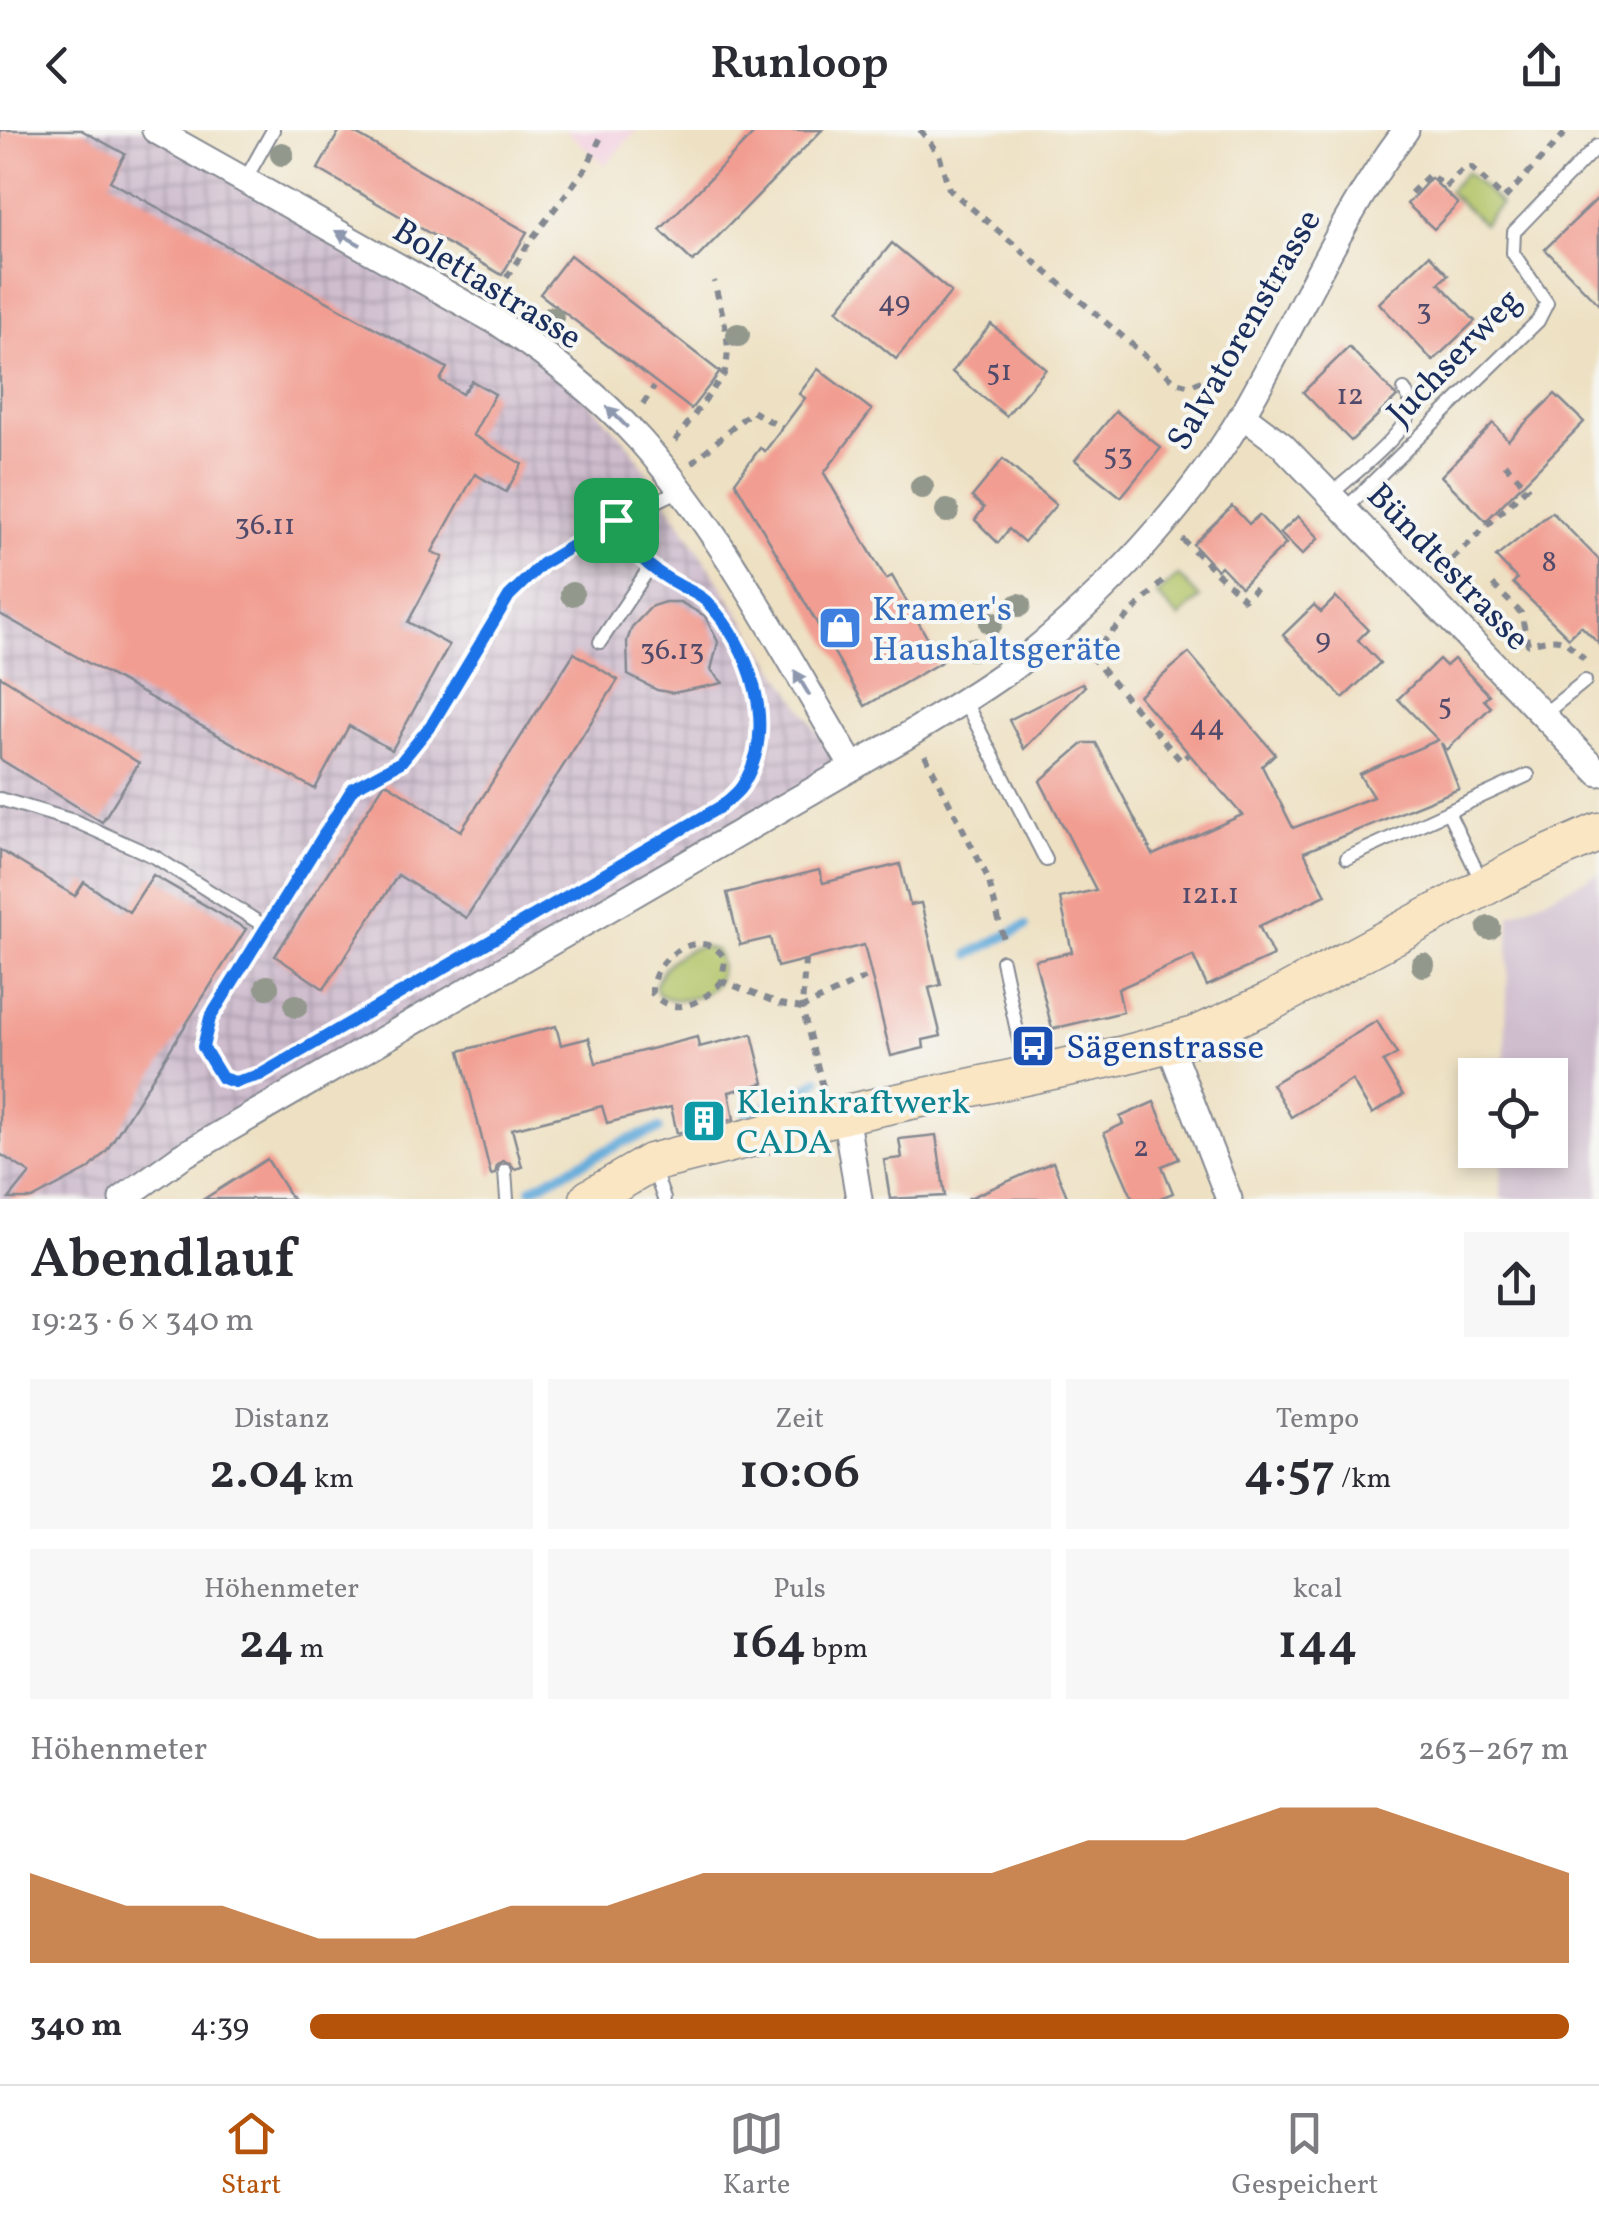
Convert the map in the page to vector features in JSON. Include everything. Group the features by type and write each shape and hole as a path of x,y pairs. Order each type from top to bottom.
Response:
{"street":[{"name":"Bolettastrasse","path":"154,130 491,319 543,352 614,414 684,478 721,550 853,767"},
{"name":"Salvatorenstrasse","path":"122,1199 182,1156 853,767 1020,662 1064,624 1165,522 1242,415 1345,220 1406,130"},
{"name":"Bündtestrasse","path":"1242,415 1273,436 1599,773"},
{"path":"590,1199 635,1180 838,1116 1169,1044 1223,1026 1484,887 1599,832"},
{"path":"1169,1044 1229,1199"},
{"path":"838,1116 859,1199"}],"lane":[{"path":"244,180 273,130"},
{"name":"Juchserweg","path":"1337,502 1538,321 1548,303 1513,253 1514,232 1599,148"},
{"path":"1337,502 1406,419 1410,400 1404,390"},
{"path":"616,520 630,548 650,567 702,597 718,614 745,660 756,686 758,728 752,762 742,786 720,807 260,1075 235,1082 222,1078 203,1047 210,1018 353,788 401,762 432,724 509,596 542,564 684,478"},
{"path":"600,642 650,567"},
{"path":"1544,714 1589,675"},
{"path":"964,700 1046,860"},
{"path":"1347,858 1528,775"},
{"path":"0,799 77,822 155,856 266,927"},
{"path":"1448,812 1484,887"},
{"path":"1002,962 1027,1075"},
{"path":"506,1171 507,1199"},
{"path":"635,1180 664,1199"}],"path":[{"path":"920,130 939,154 949,190 1176,382 1190,386 1206,378 1316,213"},
{"path":"1411,193 1430,174 1445,188 1464,168 1472,168 1504,199 1568,130"},
{"path":"495,296 530,240 586,168 601,137"},
{"path":"672,446 728,364 730,346 714,280"},
{"path":"639,409 654,387"},
{"path":"684,478 752,411 782,428"},
{"path":"1441,570 1527,486 1504,462"},
{"path":"1178,535 1244,599 1256,588"},
{"path":"1089,655 1163,582"},
{"path":"1493,584 1521,613 1528,644"},
{"path":"1064,624 1182,761 1189,754"},
{"path":"1519,652 1528,644 1558,638 1567,642 1589,675"},
{"path":"924,754 988,878 1002,931"},
{"path":"706,944 720,952 725,959 722,981 700,1001 679,1007 667,1005 652,993 654,974 660,966 690,945 706,944"},
{"path":"805,960 802,1008 838,1116"},
{"path":"722,981 780,1004 802,1008 872,975"}],"shaded area":[{"path":"0,130 178,130 542,353 628,443 840,766 117,1199 0,1199"},
{"path":"565,130 637,130 605,165"},
{"path":"1599,873 1599,1199 1501,1199 1502,1168 1568,1168 1568,1058 1505,1058 1510,915"}],"green space":[{"path":"1466,172 1501,204 1483,224 1448,191"},
{"path":"1178,575 1200,598 1179,618 1157,595"},
{"path":"702,946 715,950 720,963 715,984 696,997 671,999 659,995 655,987 667,965 686,951"}],"building":[{"path":"0,130 81,130 125,154 110,181 447,368 440,380 462,394 472,381 495,394 473,435 522,464 506,492 475,474 432,552 443,557 408,622 449,645 392,750 349,726 315,789 0,614"},
{"path":"340,130 349,130 527,232 502,275 318,169"},
{"path":"757,130 822,130 693,262 660,230"},
{"path":"1431,178 1458,204 1434,229 1407,204"},
{"path":"1599,197 1599,305 1545,249"},
{"path":"892,243 951,292 896,359 837,310"},
{"path":"570,255 720,372 691,409 540,294"},
{"path":"1429,255 1448,275 1439,283 1475,321 1433,361 1379,303"},
{"path":"991,324 1046,369 1006,416 952,372"},
{"path":"1349,347 1397,397 1351,441 1303,392"},
{"path":"818,369 872,410 824,473 886,579 892,576 941,662 865,706 735,482 760,448 765,451 805,398 799,394"},
{"path":"1555,394 1584,422 1486,521 1441,476 1493,423 1508,440"},
{"path":"1116,411 1161,448 1121,497 1075,460"},
{"path":"1003,459 1056,505 1024,542 1009,529 998,543 975,520 984,508 972,497"},
{"path":"1232,506 1249,524 1259,515 1286,544 1241,587 1221,566 1217,570 1193,544"},
{"path":"1552,512 1599,560 1599,644 1581,626 1569,638 1513,583 1517,579 1496,557"},
{"path":"1298,516 1319,538 1302,555 1280,533"},
{"path":"1336,597 1368,630 1358,640 1380,663 1343,698 1283,635 1314,605 1321,612"},
{"path":"680,602 705,616 718,642 711,670 723,683 673,693 657,690 628,675 627,641 632,627 652,606"},
{"path":"574,653 618,680 466,918 398,875 324,989 275,956 385,782 461,831"},
{"path":"1189,653 1275,754 1262,766 1293,828 1373,797 1359,774 1438,740 1398,699 1439,659 1446,666 1454,659 1489,695 1484,700 1491,707 1447,750 1441,743 1459,789 1304,852 1326,895 1259,926 1273,956 1207,986 1193,956 1118,989 1123,1012 1052,1029 1035,960 1072,952 1060,898 1096,890 1040,781 1084,743 1096,743 1153,855 1242,815 1139,696"},
{"path":"0,676 139,763 102,822 0,759"},
{"path":"1082,683 1085,686 1024,749 1009,720"},
{"path":"0,850 75,896 84,882 129,912 153,875 246,929 107,1150 89,1169 32,1199 9,1199 30,1173 0,1154"},
{"path":"900,864 910,905 921,903 941,985 929,988 941,1036 923,1040 924,1048 891,1056 864,945 777,967 770,938 740,945 727,893 819,870 823,883"},
{"path":"1377,1021 1397,1054 1383,1062 1403,1095 1372,1114 1352,1080 1291,1117 1272,1084"},
{"path":"556,1026 561,1045 589,1038 596,1063 697,1037 699,1047 752,1034 764,1083 729,1092 734,1119 677,1133 671,1107 607,1123 602,1106 512,1129 522,1167 515,1169 503,1161 491,1175 460,1051"},
{"path":"1154,1102 1179,1159 1162,1166 1173,1193 1158,1199 1133,1199 1104,1133 1123,1124 1120,1117"},
{"path":"936,1135 945,1196 890,1199 884,1160 902,1158 899,1139"},
{"path":"267,1159 292,1199 204,1199"},
{"path":"1053,1162 1068,1199 967,1199"}],"waterway":[{"path":"970,954 1025,926"},
{"path":"747,1112 790,1101 818,1080"},
{"path":"531,1189 623,1142 659,1129"}],"place":[{"name":"Kramer's Haushaltsgeräte","path":"840,628"},
{"name":"Sägenstrasse","path":"1033,1046"},
{"name":"Kleinkraftwerk CADA","path":"704,1121"}],"route":[{"path":"616,520 630,548 650,567 702,597 718,614 745,660 756,686 758,728 752,762 742,786 720,807 260,1075 235,1082 222,1078 203,1047 210,1018 353,788 401,762 432,724 509,596 542,564 616,520"}]}
